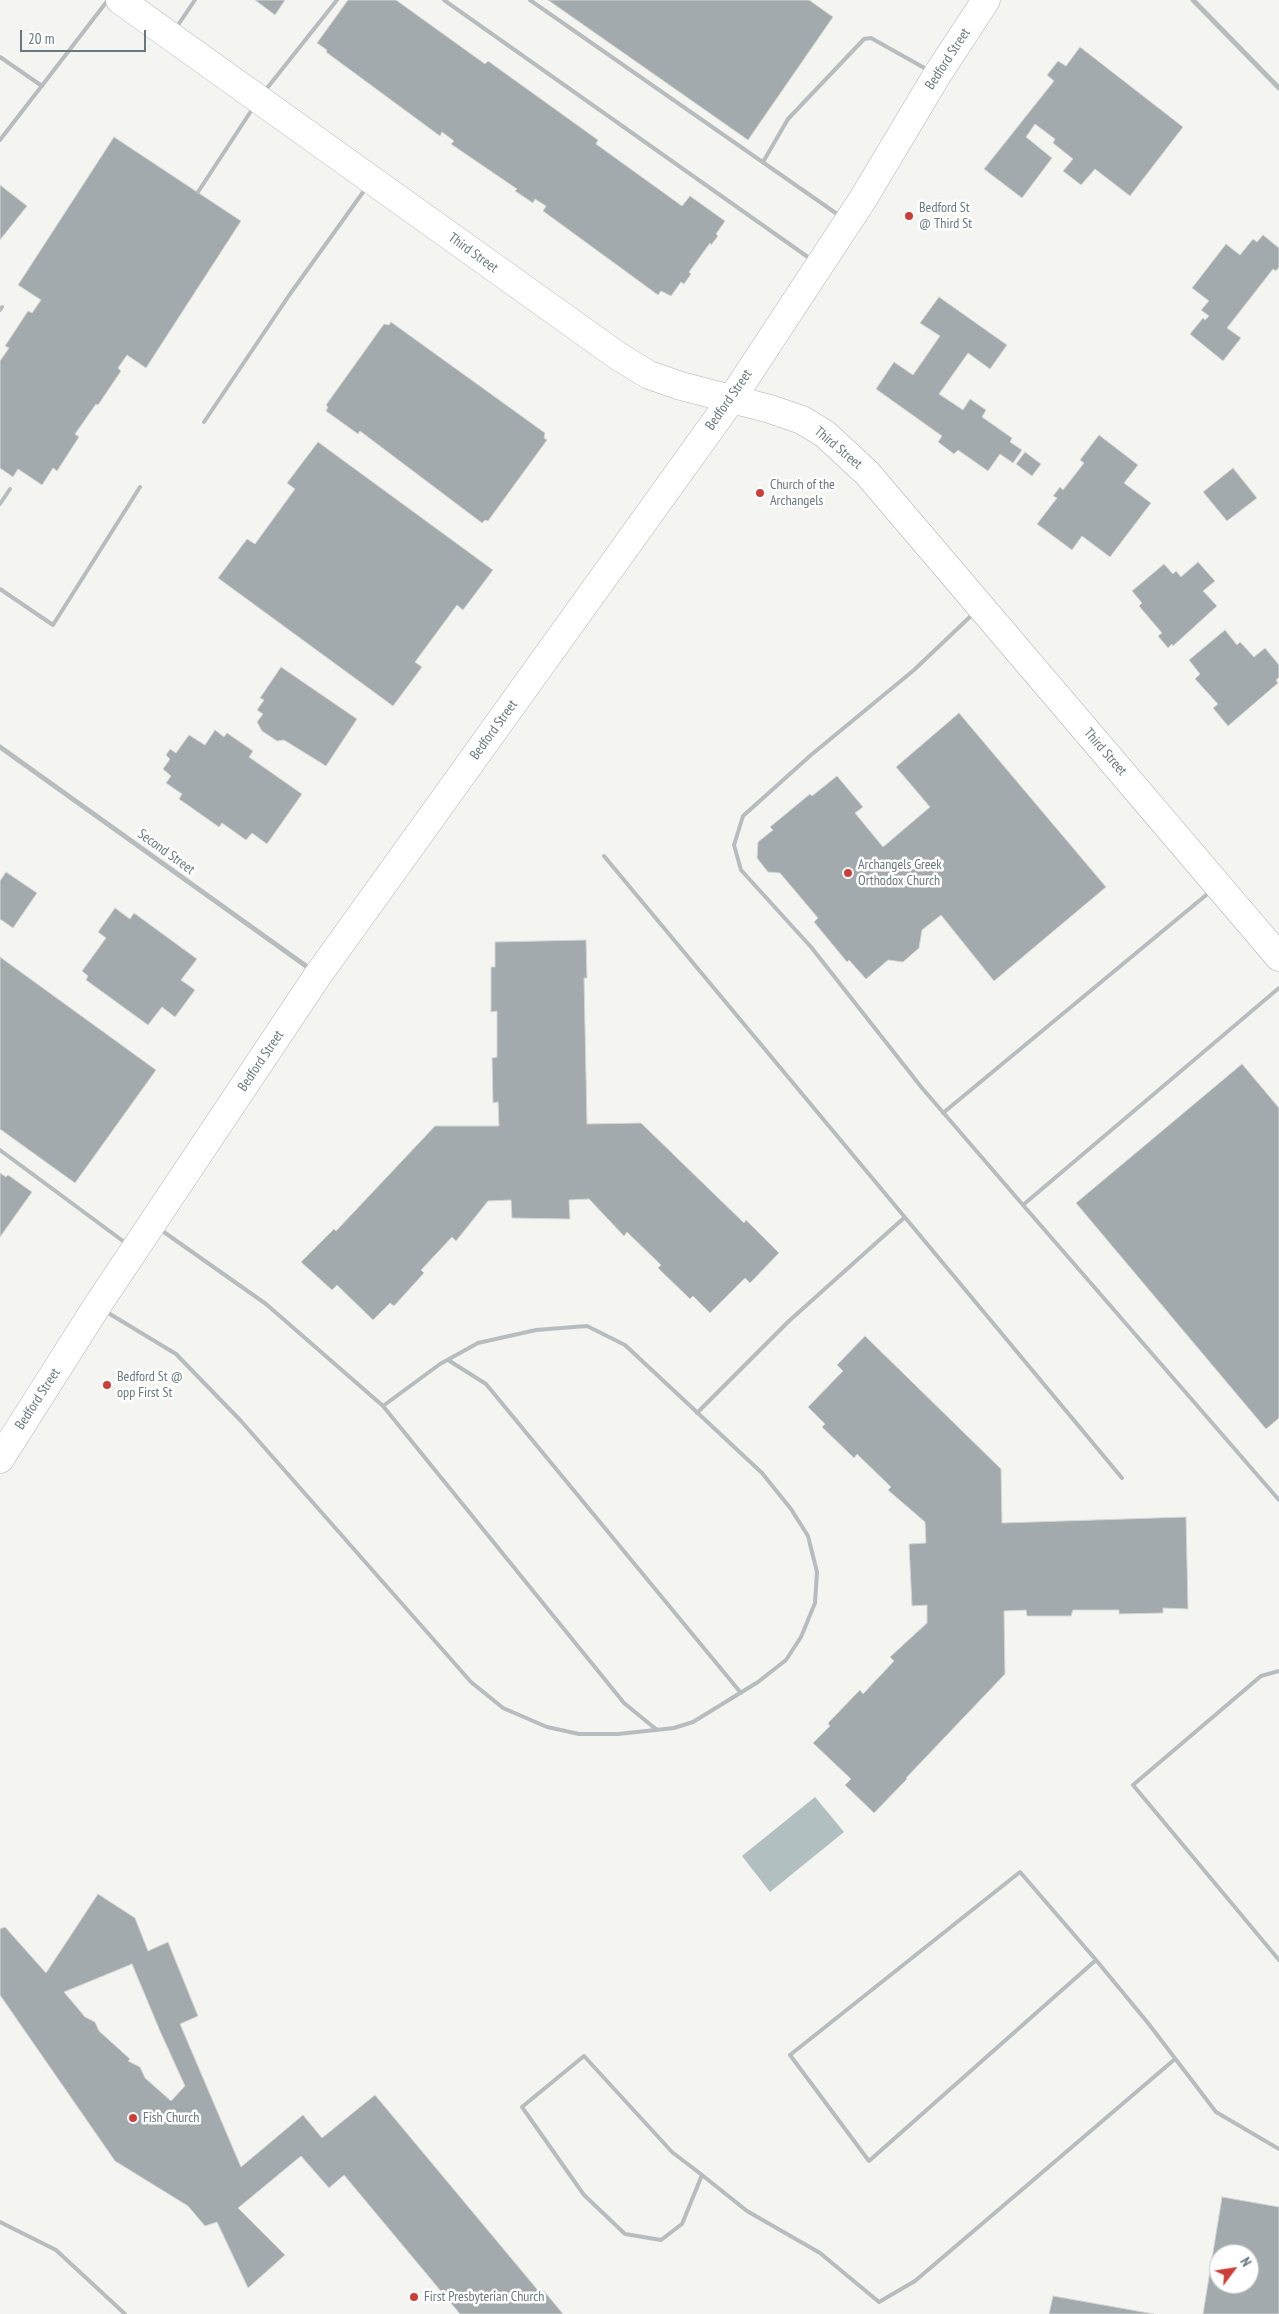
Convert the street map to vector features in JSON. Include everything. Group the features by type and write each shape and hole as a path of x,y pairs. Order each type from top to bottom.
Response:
{"main road":[{"name":"Third Street","path":"120,0 618,356 649,375 730,400 791,416 825,434 867,473 1279,957"},
{"name":"Bedford Street","path":"0,1459 97,1306 318,975 730,400 848,222 937,75 986,0"}],"street":[{"path":"1193,0 1279,88"},
{"name":"Second Street","path":"0,747 318,975"}],"lane":[{"path":"0,140 108,0"},
{"path":"170,36 195,0"},
{"path":"198,192 259,100 337,0"},
{"path":"444,0 820,265"},
{"path":"530,0 848,222"},
{"path":"763,162 788,119 864,39 871,38 937,75"},
{"path":"0,58 42,86"},
{"path":"204,422 290,294 372,180"},
{"path":"0,589 53,625 140,487"},
{"path":"0,504 10,489"},
{"path":"981,607 914,670 811,755 743,816 734,845 741,870 811,947 943,1113 1279,1500"},
{"path":"604,856 1122,1478"},
{"path":"943,1113 1218,885"},
{"path":"1023,1205 1279,988"},
{"path":"0,1150 135,1249"},
{"path":"698,1414 789,1321 905,1217"},
{"path":"152,1223 266,1304 383,1406 624,1704 657,1730"},
{"path":"97,1306 176,1354 241,1421 471,1682 503,1708 547,1727 578,1734 618,1734 674,1728 693,1722 741,1693 786,1660 801,1637 816,1603 817,1572 808,1536 791,1509 762,1473 624,1345 586,1326 536,1330 478,1343 448,1360 383,1406"},
{"path":"448,1360 486,1384 741,1693"},
{"path":"1279,1671 1261,1676 1133,1785 1279,1960"},
{"path":"1096,1960 869,2161 790,2054 1020,1872 1096,1960 1216,2112 1279,2149"},
{"path":"702,2175 682,2224 661,2240 625,2234 584,2195 522,2107 584,2056 672,2152 702,2175 747,2210 820,2254 879,2302 915,2281 1176,2059"},
{"path":"0,2222 56,2250 126,2314"}],"shaded area":[{"path":"815,1797 844,1832 770,1892 742,1856"}],"building":[{"path":"255,0 285,0 275,15"},
{"path":"348,0 396,0 485,64 488,61 598,140 596,144 682,206 690,196 725,221 716,234 718,236 711,245 710,243 689,272 691,274 684,284 681,282 671,296 661,291 658,295 543,211 546,206 535,199 533,203 515,191 517,189 451,144 454,141 442,132 440,136 326,52 327,50 317,43"},
{"path":"548,0 809,0 833,17 748,140"},
{"path":"1080,47 1183,127 1130,196 1095,169 1081,185 1063,171 1073,159 1053,143 1055,139 1035,124 1026,137 1052,158 1022,198 984,169 1054,81 1047,75 1058,61 1066,66"},
{"path":"114,137 241,221 146,368 127,355 118,368 121,371 75,434 79,437 57,471 53,468 42,485 18,469 13,477 0,468 0,361 9,348 5,346 28,311 32,313 41,300 18,285"},
{"path":"0,185 27,206 0,240"},
{"path":"1263,235 1279,248 1279,267 1276,271 1273,269 1227,328 1241,338 1223,361 1190,334 1203,318 1205,320 1209,316 1201,310 1209,301 1192,288 1226,244 1240,255 1253,239 1257,242"},
{"path":"939,297 1007,345 990,369 968,353 939,394 963,410 970,399 986,410 982,417 1012,438 1010,442 1022,450 1013,463 1000,454 988,471 958,450 954,454 938,442 942,436 876,389 894,362 913,375 940,336 920,323"},
{"path":"391,322 545,433 544,438 547,440 488,521 485,520 482,523 360,431 358,434 326,411 328,407 326,405 384,324 389,325"},
{"path":"1099,435 1138,465 1124,483 1151,503 1110,557 1082,536 1072,550 1037,524 1057,498 1053,496 1060,487 1063,490 1084,463 1080,460"},
{"path":"318,442 493,570 463,610 457,605 415,662 422,667 393,706 218,578 247,539 255,544 295,489 287,483"},
{"path":"1025,452 1041,464 1032,476 1016,464"},
{"path":"1233,468 1257,498 1227,521 1203,492"},
{"path":"1198,562 1215,581 1203,591 1217,606 1173,646 1172,644 1168,648 1158,636 1162,633 1139,606 1142,603 1132,591 1164,564 1173,574 1176,571 1181,577"},
{"path":"1225,630 1237,645 1240,642 1254,657 1265,648 1279,665 1279,677 1276,680 1278,683 1228,726 1213,708 1218,704 1195,679 1200,674 1189,660"},
{"path":"281,667 357,719 326,766 284,740 277,741 262,731 257,722 263,714 257,710 264,700 260,698"},
{"path":"959,713 1106,887 994,981 941,915 922,930 919,948 903,962 888,960 866,979 849,960 847,962 814,922 818,918 780,873 768,872 757,858 758,842 773,830 770,827 810,794 812,796 837,776 863,807 855,813 883,847 930,807 896,767"},
{"path":"215,730 224,737 227,733 253,751 249,757 302,794 267,844 252,833 246,840 222,823 219,827 179,799 182,794 166,783 171,776 163,769 170,759 166,755 170,749 176,753 189,735 205,745"},
{"path":"6,872 37,893 13,928 0,919 0,881"},
{"path":"115,908 130,919 134,913 197,959 181,980 195,990 175,1017 162,1007 148,1025 86,980 88,976 82,971 106,938 98,932"},
{"path":"586,940 587,978 584,978 587,1124 641,1123 744,1223 746,1220 779,1253 750,1283 745,1278 710,1313 693,1296 690,1299 658,1268 661,1265 627,1232 624,1236 589,1199 569,1200 570,1219 512,1218 511,1200 488,1201 456,1241 452,1237 421,1270 424,1273 394,1306 390,1303 373,1320 337,1285 332,1290 301,1262 334,1229 336,1231 435,1126 499,1126 498,1102 493,1103 492,1058 497,1057 497,1011 491,1012 491,967 495,967 495,942"},
{"path":"0,957 156,1070 75,1183 0,1129"},
{"path":"1242,1064 1279,1108 1279,1418 1266,1429 1076,1203"},
{"path":"0,1173 6,1177 8,1175 32,1192 0,1237"},
{"path":"865,1336 1001,1469 1002,1523 1186,1517 1188,1609 1163,1608 1163,1613 1119,1614 1119,1610 1073,1610 1071,1616 1027,1616 1026,1610 1004,1611 1005,1674 874,1813 845,1785 851,1779 813,1743 830,1726 828,1723 860,1690 863,1694 894,1661 890,1657 927,1623 927,1605 912,1606 909,1544 926,1543 925,1522 888,1490 891,1487 857,1454 854,1458 822,1427 825,1424 808,1407 843,1371 837,1365"},
{"path":"98,1894 135,1918 148,1951 168,1942 198,2016 180,2024 241,2167 303,2115 322,2138 375,2095 541,2294 544,2291 563,2314 460,2314 344,2175 329,2188 301,2156 238,2208 285,2255 248,2288 217,2222 205,2226 188,2206 115,2161 0,1995 0,1929 5,1927 46,1973","holes":["132,1964 185,2086 171,2101 145,2078 140,2067 128,2061 130,2059 99,2031 95,2022 85,2017 64,1992"]},
{"path":"1222,2197 1279,2207 1279,2314 1203,2314 1209,2277 1209,2294 1259,2294 1259,2244 1214,2244"},
{"path":"1053,2296 1154,2314 1049,2314"}],"place":[{"name":"Bedford St @ Third St","path":"909,216"},
{"name":"Church of the Archangels","path":"760,493"},
{"name":"Archangels Greek Orthodox Church","path":"848,873"},
{"name":"Bedford St @ opp First St","path":"107,1385"},
{"name":"Fish Church","path":"133,2118"},
{"name":"First Presbyterian Church","path":"414,2297"}]}
